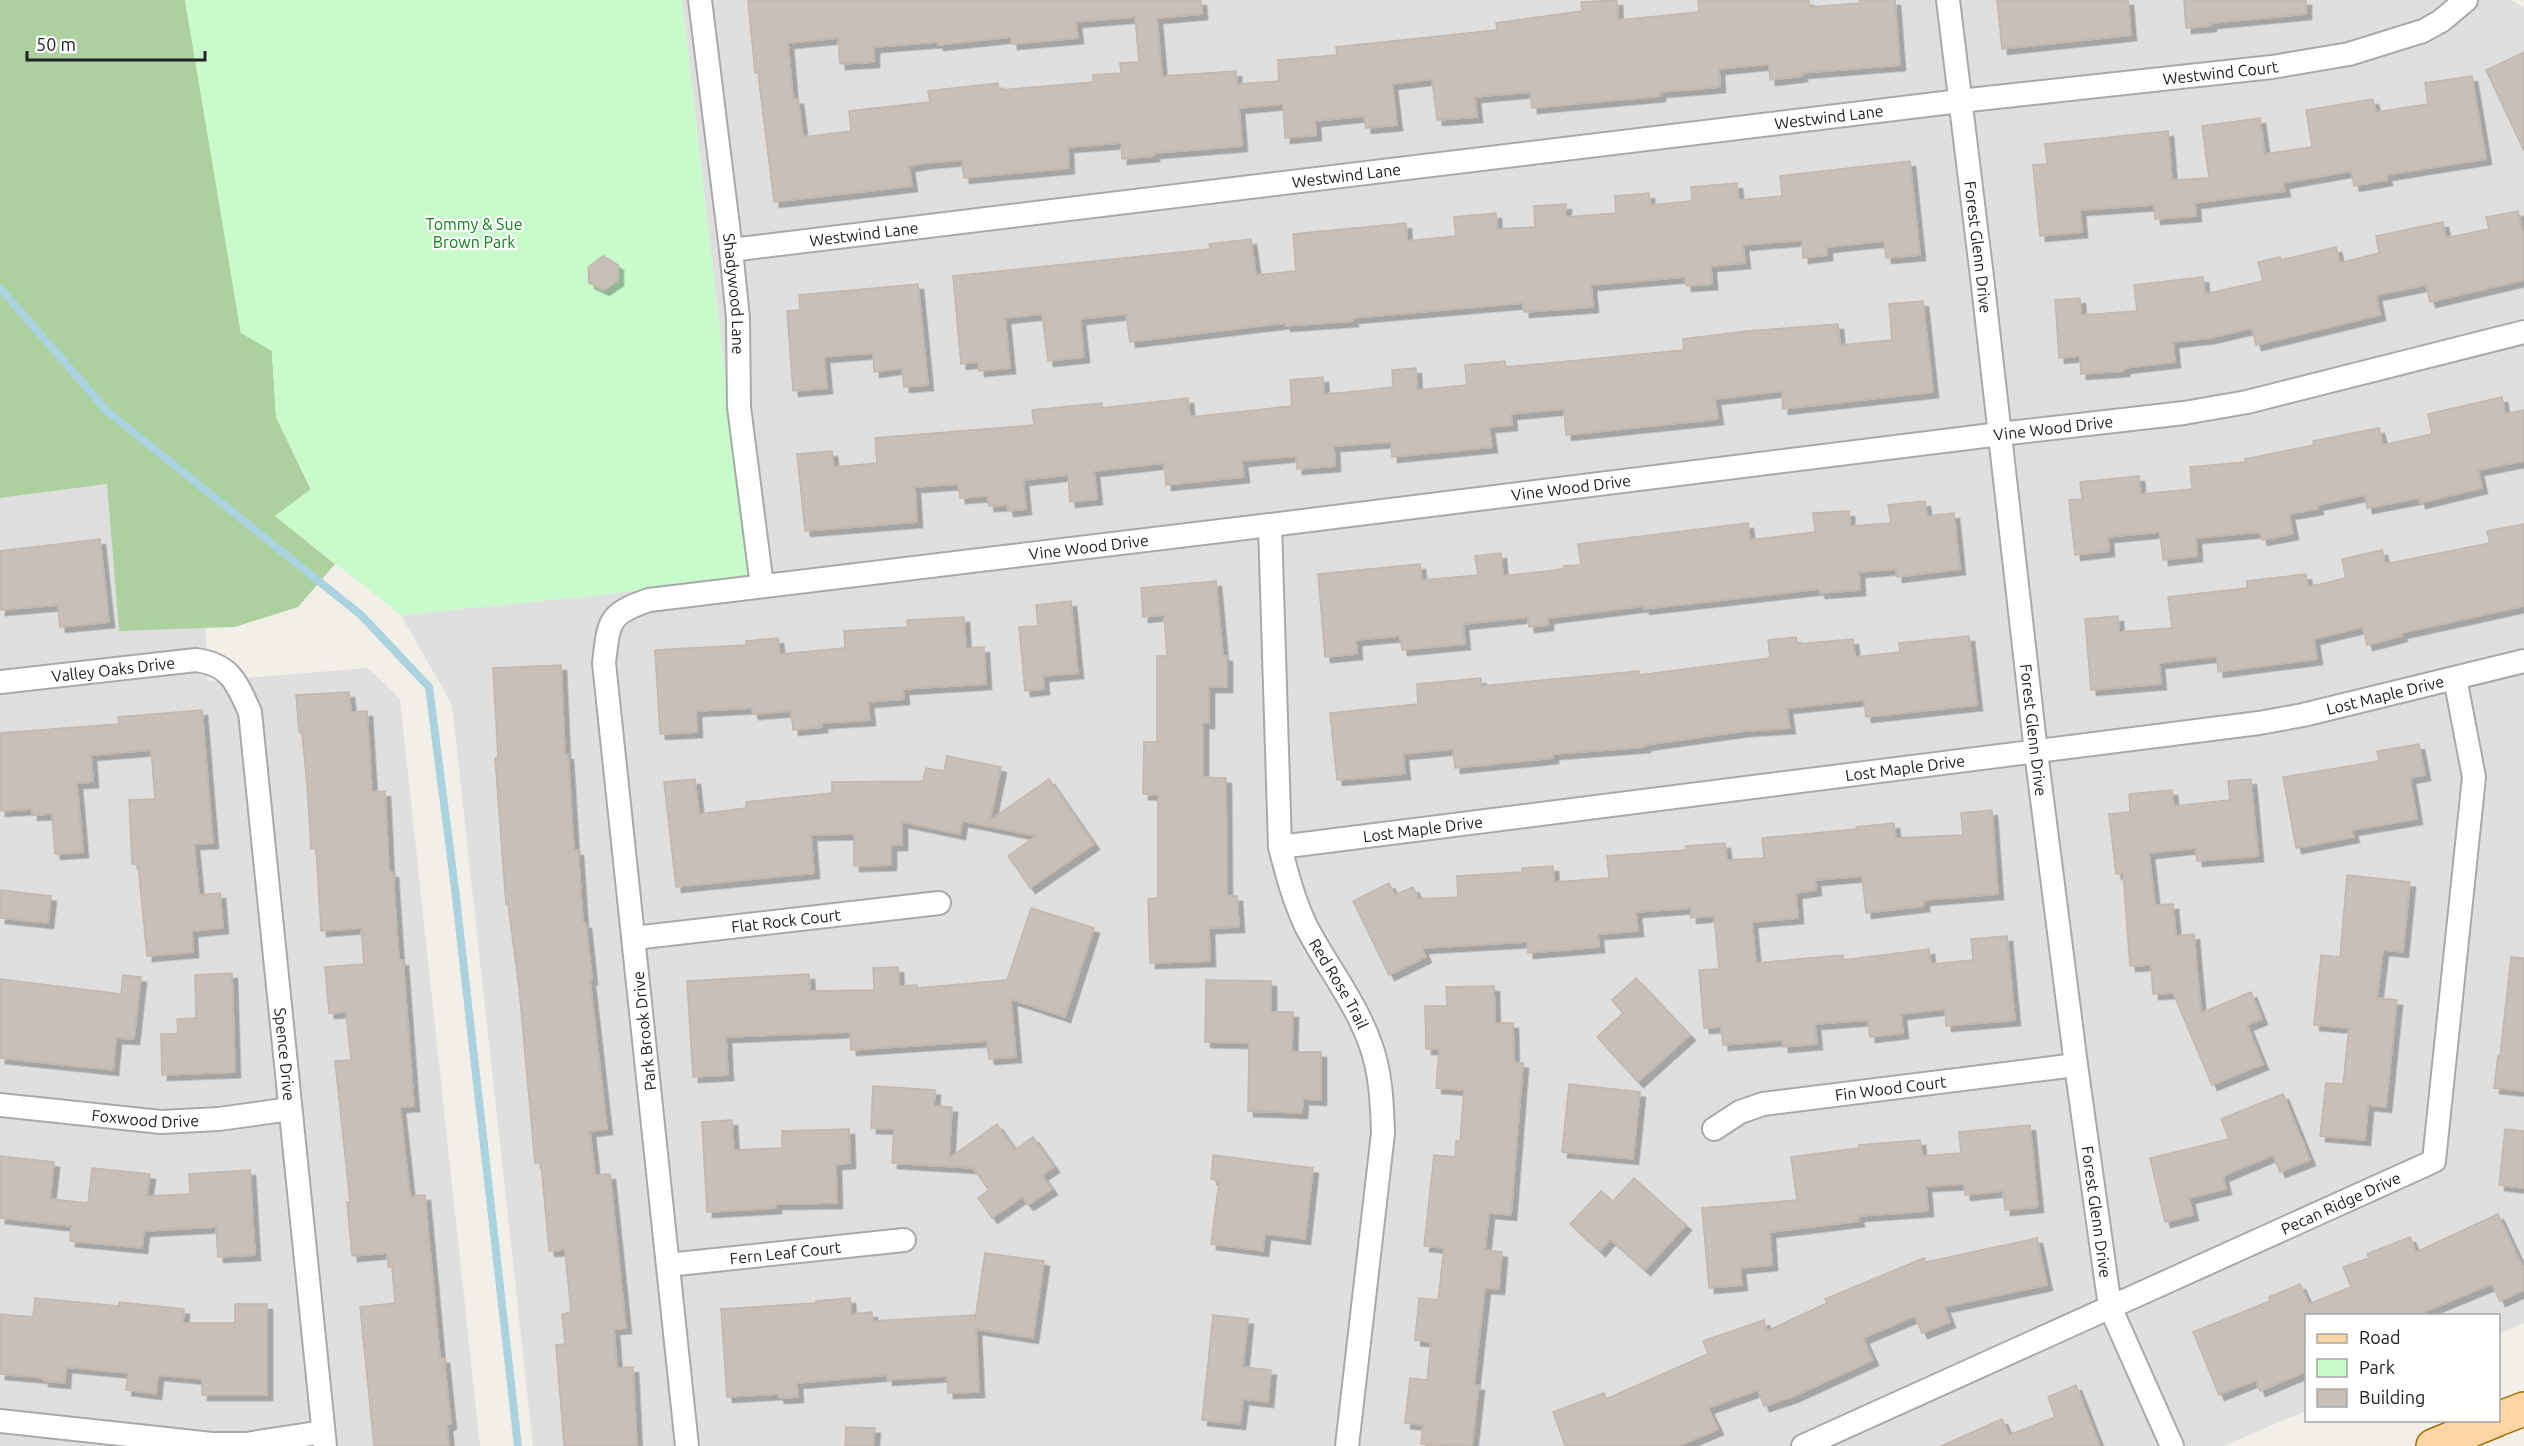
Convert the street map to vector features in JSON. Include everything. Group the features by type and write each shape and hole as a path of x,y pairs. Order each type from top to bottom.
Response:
{"main road":[{"path":"2500,1419 2524,1409"},
{"path":"2433,1446 2492,1422"}],"street":[{"name":"Shadywood Lane","path":"700,0 731,250 738,318 739,407 762,586"},
{"name":"Forest Glenn Drive","path":"1947,0 2036,752 2110,1307 2172,1446"},
{"name":"Westwind Court","path":"1960,101 2272,68 2349,54 2423,31 2441,21 2466,0"},
{"name":"Westwind Lane","path":"731,250 1960,101"},
{"name":"Vine Wood Drive","path":"614,618 625,608 649,600 2184,413 2247,402 2524,332"},
{"name":"Red Rose Trail","path":"1270,525 1281,847 1290,887 1306,926 1342,985 1370,1041 1378,1071 1382,1104 1383,1133 1347,1446"},
{"name":"Park Brook Drive","path":"614,618 608,636 604,663 687,1446"},
{"name":"Valley Oaks Drive","path":"0,682 196,660 210,662 225,669"},
{"name":"Lost Maple Drive","path":"1281,847 2259,723 2524,661"},
{"name":"Spence Drive","path":"225,669 237,683 250,712 324,1439"},
{"name":"Pecan Ridge Drive","path":"1803,1446 2434,1161 2474,777 2456,678"},
{"name":"Flat Rock Court","path":"634,938 939,903"},
{"name":"Fin Wood Court","path":"1714,1130 1740,1112 1763,1104 2076,1065"},
{"name":"Foxwood Drive","path":"0,1105 161,1122 219,1119 290,1108"},
{"name":"Fern Leaf Court","path":"668,1265 904,1240"},
{"path":"0,1421 212,1444 324,1439"}],"shaded area":[{"path":"682,0 2511,0 2524,8 2524,1323 2500,1334 2500,1314 2305,1314 2305,1411 2223,1446 533,1446 452,705 401,615 601,595 748,576"},
{"path":"107,484 119,630 206,628 207,681 368,668 400,699 480,1446 0,1446 0,498"}],"green space":[{"path":"0,0 185,0 241,333 272,350 276,417 311,490 275,516 335,564 298,607 235,627 119,631 107,484 0,498"},
{"name":"Tommy & Sue Brown Park","path":"185,0 682,0 748,577 602,595 401,615 275,516 311,489 276,417 272,351 241,333"}],"building":[{"path":"748,0 1201,0 1202,14 1157,18 1162,76 1236,71 1237,84 1279,81 1278,60 1337,55 1336,47 1497,30 1496,23 1582,11 1581,2 1617,0 1618,20 1699,12 1698,0 1809,0 1810,7 1860,3 1859,0 1895,0 1900,65 1801,73 1802,76 1770,80 1769,64 1719,69 1720,87 1660,92 1660,96 1532,108 1530,92 1475,97 1477,117 1437,120 1432,79 1392,84 1397,125 1366,128 1364,116 1315,121 1316,135 1285,138 1283,104 1239,108 1242,146 1154,153 1154,156 1122,159 1121,143 1068,147 1069,168 964,178 962,160 926,163 909,166 912,186 774,202 758,73 755,73","holes":["1135,17 1139,62 1120,63 1121,73 1093,75 1093,82 999,90 998,83 928,91 930,102 849,111 851,131 803,137 798,99 793,99 788,43 838,38 840,64 874,62 874,47 937,42 938,45 1011,37 1012,44 1078,38 1076,22"]},
{"path":"1997,0 2128,0 2131,35 2002,49"},
{"path":"2184,0 2306,0 2306,14 2211,23 2211,26 2186,28"},
{"path":"2524,52 2524,151 2486,70"},
{"path":"2472,76 2486,159 2386,175 2387,180 2354,186 2351,171 2283,183 2285,191 2195,203 2196,216 2155,219 2154,205 2080,210 2082,232 2040,236 2033,165 2047,164 2045,144 2168,131 2172,180 2209,178 2202,126 2260,118 2265,154 2312,147 2306,110 2373,99 2376,112 2428,104 2425,83"},
{"path":"1910,161 1920,255 1886,258 1884,241 1827,247 1827,255 1803,258 1802,240 1743,245 1745,263 1711,266 1712,284 1686,286 1685,277 1591,285 1593,307 1524,312 1523,303 1352,318 1353,321 1285,326 1285,323 1130,342 1126,314 1080,319 1084,357 1048,361 1042,314 1005,318 1010,368 979,371 978,362 961,364 953,276 1210,249 1209,244 1251,239 1256,275 1296,271 1293,234 1406,223 1407,241 1456,236 1454,217 1496,213 1497,229 1535,227 1534,206 1566,204 1566,217 1616,213 1615,196 1649,193 1650,205 1692,201 1691,187 1737,183 1739,200 1782,196 1780,176"},
{"path":"2518,211 2524,238 2524,280 2430,302 2426,285 2376,295 2380,315 2256,345 2252,328 2210,338 2173,342 2175,362 2124,368 2124,371 2081,374 2080,356 2059,358 2055,300 2080,298 2081,315 2137,311 2134,285 2203,277 2205,294 2263,281 2258,262 2280,257 2281,260 2336,247 2340,263 2379,253 2376,236 2443,222 2446,238 2489,229 2486,217"},
{"path":"603,256 618,265 618,280 604,290 589,283 588,267"},
{"path":"918,284 928,385 904,387 902,368 874,372 873,353 824,357 827,388 793,391 787,311 800,310 799,295"},
{"path":"1923,301 1933,392 1783,409 1782,391 1715,399 1718,419 1566,435 1564,409 1511,414 1512,425 1489,427 1492,447 1392,457 1391,442 1334,446 1335,466 1297,469 1296,456 1242,461 1244,477 1166,485 1164,463 1094,471 1097,499 1070,502 1068,475 1023,480 1026,509 1008,511 1007,505 989,506 987,496 960,498 958,484 915,487 917,522 805,531 797,454 832,451 834,467 877,463 875,438 1034,425 1032,410 1102,403 1102,408 1188,398 1190,417 1292,406 1290,380 1323,377 1324,394 1360,391 1393,387 1392,370 1416,368 1417,390 1467,385 1465,365 1505,361 1506,367 1684,350 1683,339 1747,331 1838,324 1840,345 1892,340 1889,304"},
{"path":"2502,397 2505,414 2524,410 2524,461 2478,470 2482,488 2420,503 2419,498 2367,508 2365,495 2317,505 2318,509 2289,514 2293,534 2262,540 2260,532 2196,538 2197,556 2163,560 2160,532 2108,537 2109,551 2075,555 2069,500 2082,499 2080,482 2139,476 2141,494 2192,489 2190,467 2246,462 2245,459 2314,445 2313,441 2379,428 2383,445 2432,434 2428,414"},
{"path":"1925,501 1927,516 1954,513 1960,569 1897,577 1896,569 1859,572 1860,590 1820,593 1819,589 1644,609 1644,606 1548,618 1548,625 1529,627 1528,617 1463,624 1465,644 1402,650 1400,636 1356,640 1357,654 1325,657 1318,574 1420,564 1422,580 1478,575 1475,556 1501,553 1503,576 1564,569 1564,566 1581,565 1578,544 1748,523 1750,540 1815,532 1813,513 1849,511 1850,526 1891,523 1888,505"},
{"path":"2524,524 2524,606 2401,633 2402,636 2367,645 2363,627 2314,639 2317,659 2218,672 2217,656 2159,663 2161,684 2091,690 2085,619 2118,616 2119,632 2172,628 2168,597 2247,588 2247,581 2306,574 2308,587 2346,578 2342,559 2382,550 2385,564 2490,543 2487,531"},
{"path":"100,539 109,622 60,627 58,605 0,610 0,551"},
{"path":"1216,581 1223,656 1227,656 1227,687 1209,687 1209,723 1203,723 1203,777 1226,778 1227,896 1237,896 1239,927 1209,928 1210,961 1150,963 1148,899 1158,898 1158,795 1143,794 1144,742 1157,742 1157,656 1167,656 1164,615 1143,617 1141,588"},
{"path":"1071,601 1078,673 1043,676 1044,689 1025,691 1019,627 1038,626 1036,605"},
{"path":"964,617 966,648 984,647 986,684 903,689 904,699 868,702 870,720 822,723 822,727 793,730 791,711 753,714 752,708 696,711 697,732 660,734 655,650 746,645 746,641 778,638 780,654 845,648 844,631 908,627 907,620"},
{"path":"1969,636 1977,705 1866,717 1864,700 1787,708 1790,728 1744,731 1645,745 1645,747 1553,754 1553,758 1455,768 1453,749 1403,754 1405,774 1337,780 1330,713 1418,704 1417,684 1481,678 1481,686 1639,671 1639,675 1770,658 1768,640 1796,637 1797,644 1853,639 1855,657 1900,652 1899,643"},
{"path":"561,665 565,754 568,754 574,850 578,850 583,923 586,923 592,979 590,980 607,1129 590,1131 595,1175 610,1174 626,1328 614,1329 617,1368 633,1367 637,1446 564,1446 556,1345 565,1344 562,1314 571,1312 565,1250 549,1251 541,1163 535,1163 519,988 508,904 506,904 495,758 498,758 493,668"},
{"path":"349,692 351,712 367,711 372,792 385,791 389,872 393,872 399,961 403,960 414,1106 400,1107 410,1196 425,1195 440,1358 444,1358 451,1424 447,1425 449,1446 374,1446 360,1307 395,1303 392,1267 388,1267 387,1253 352,1256 347,1202 350,1202 335,1061 351,1060 346,1012 329,1013 325,967 364,964 361,928 321,931 316,848 311,849 307,785 296,695"},
{"path":"202,710 213,843 194,844 199,895 220,893 223,928 192,931 193,952 147,956 138,864 132,864 129,800 155,799 151,750 91,755 93,782 77,783 83,852 55,854 52,814 32,815 32,809 0,811 0,733 119,724 118,717"},
{"path":"2419,744 2425,775 2410,778 2417,819 2352,830 2354,837 2296,848 2283,777 2379,761 2377,751"},
{"path":"947,756 1001,767 990,820 1049,779 1094,844 1030,888 1008,856 1036,836 962,821 960,834 902,822 902,845 891,845 891,865 854,866 854,834 811,835 814,873 676,887 664,782 695,779 699,814 746,808 746,802 832,793 832,782 923,781 926,768 944,771"},
{"path":"2251,779 2258,856 2197,861 2195,848 2149,853 2155,905 2173,904 2176,936 2194,934 2201,1013 2251,992 2262,1019 2247,1025 2263,1064 2212,1085 2173,993 2153,994 2151,965 2130,966 2123,873 2116,874 2109,814 2130,812 2129,794 2172,790 2174,806 2230,800 2228,781"},
{"path":"1992,810 1998,894 1924,900 1924,906 1866,913 1862,876 1815,880 1816,890 1796,893 1798,918 1752,922 1756,963 1843,955 1843,960 1929,949 1931,964 1973,960 1971,939 2007,936 2015,1020 1946,1026 1945,1009 1901,1014 1903,1033 1870,1037 1868,1020 1815,1024 1817,1044 1783,1047 1782,1040 1723,1045 1721,1027 1704,1028 1699,970 1719,969 1714,916 1691,918 1691,908 1636,912 1638,931 1598,934 1599,947 1528,953 1527,942 1422,948 1426,957 1389,975 1353,901 1389,883 1395,895 1413,887 1419,899 1458,897 1457,876 1522,872 1522,868 1553,866 1554,882 1609,878 1607,856 1686,850 1686,846 1725,843 1727,860 1764,858 1762,838 1857,829 1856,827 1894,823 1896,838 1963,835 1961,813"},
{"path":"2347,875 2410,882 2403,952 2383,950 2377,998 2397,1000 2386,1107 2368,1105 2365,1140 2320,1136 2326,1083 2343,1084 2349,1028 2314,1025 2321,955 2340,957"},
{"path":"0,890 51,896 48,923 0,918"},
{"path":"1031,908 1094,928 1065,1017 1011,999 1016,1057 989,1059 987,1041 851,1050 850,1032 726,1037 728,1075 693,1077 687,981 809,974 810,991 874,990 873,968 898,967 899,986 917,985 917,988 1007,980"},
{"path":"2511,957 2524,958 2524,1091 2494,1088 2498,1056 2500,1056"},
{"path":"232,973 235,1072 162,1075 161,1034 178,1034 177,1019 196,1018 195,975"},
{"path":"123,975 141,977 134,1039 116,1038 113,1070 0,1058 0,979 121,994"},
{"path":"1636,978 1690,1035 1638,1082 1597,1037 1623,1013 1612,1000"},
{"path":"1206,980 1271,981 1271,1012 1293,1012 1292,1052 1321,1052 1321,1100 1303,1099 1302,1113 1248,1111 1249,1043 1205,1042"},
{"path":"1494,986 1495,1023 1513,1023 1514,1062 1523,1063 1511,1215 1489,1213 1485,1250 1502,1252 1499,1289 1485,1288 1474,1385 1479,1385 1472,1446 1421,1444 1423,1425 1405,1423 1410,1378 1427,1380 1431,1342 1415,1340 1419,1298 1438,1300 1444,1248 1424,1246 1434,1155 1455,1157 1456,1141 1460,1141 1464,1090 1436,1088 1439,1049 1426,1049 1425,1006 1447,1006 1446,987"},
{"path":"1569,1084 1640,1092 1633,1159 1562,1152"},
{"path":"873,1086 935,1090 934,1106 952,1107 949,1158 997,1124 1015,1150 1033,1137 1054,1167 1042,1175 1052,1189 1028,1205 1022,1197 992,1218 978,1198 989,1190 973,1168 892,1163 894,1129 871,1128"},
{"path":"2283,1094 2310,1160 2280,1172 2273,1155 2223,1176 2226,1189 2189,1198 2193,1215 2165,1222 2150,1158 2229,1139 2221,1119"},
{"path":"732,1120 734,1150 782,1148 782,1131 849,1129 850,1163 836,1164 837,1203 776,1204 776,1208 707,1212 702,1122"},
{"path":"2030,1125 2038,1207 2005,1210 2003,1191 1965,1195 1964,1184 1926,1186 1928,1211 1858,1216 1859,1221 1770,1232 1772,1265 1740,1268 1742,1285 1709,1288 1702,1208 1797,1200 1791,1157 1859,1148 1859,1145 1920,1140 1922,1156 1961,1153 1959,1132"},
{"path":"2505,1129 2524,1131 2524,1188 2499,1185"},
{"path":"1213,1155 1313,1168 1305,1239 1265,1234 1263,1251 1211,1244 1219,1181 1211,1179"},
{"path":"0,1156 54,1162 50,1199 88,1203 92,1168 150,1174 147,1196 190,1194 189,1174 250,1170 255,1255 218,1257 216,1227 144,1231 142,1248 70,1241 71,1226 0,1218"},
{"path":"1634,1178 1686,1225 1645,1270 1610,1239 1600,1251 1570,1224 1601,1191 1613,1201"},
{"path":"2498,1214 2524,1270 2524,1290 2500,1301 2492,1284 2419,1314 2305,1314 2305,1372 2260,1391 2256,1380 2219,1395 2193,1332 2270,1301 2269,1297 2300,1284 2309,1304 2351,1287 2343,1267 2369,1258 2367,1254 2410,1237 2416,1252"},
{"path":"2037,1238 2047,1285 1944,1307 1950,1322 1922,1333 1915,1316 1863,1338 1873,1360 1792,1397 1764,1406 1758,1390 1708,1408 1718,1429 1679,1446 1565,1446 1553,1412 1604,1393 1606,1399 1708,1354 1703,1341 1764,1320 1767,1331 1827,1303 1825,1299 1924,1258 1926,1262"},
{"path":"985,1253 1044,1261 1033,1338 976,1329 979,1392 948,1393 947,1376 887,1380 887,1375 797,1383 798,1397 779,1398 778,1394 727,1397 721,1309 816,1303 816,1301 850,1298 851,1314 872,1312 873,1321 975,1315 975,1320"},
{"path":"35,1298 119,1306 119,1302 184,1309 183,1323 235,1323 235,1304 267,1304 267,1395 202,1395 202,1379 158,1375 156,1394 126,1390 128,1373 66,1367 65,1383 43,1381 44,1378 0,1374 0,1314 33,1317"},
{"path":"1213,1315 1248,1319 1243,1367 1271,1370 1268,1402 1243,1399 1240,1424 1202,1420"},
{"path":"2076,1385 2100,1446 1941,1446 2002,1419 2009,1435 2055,1417 2048,1397"},
{"path":"846,1427 875,1428 873,1446 845,1446"}],"waterway":[{"path":"0,288 107,411 361,615 429,687 455,889 518,1446"}]}
